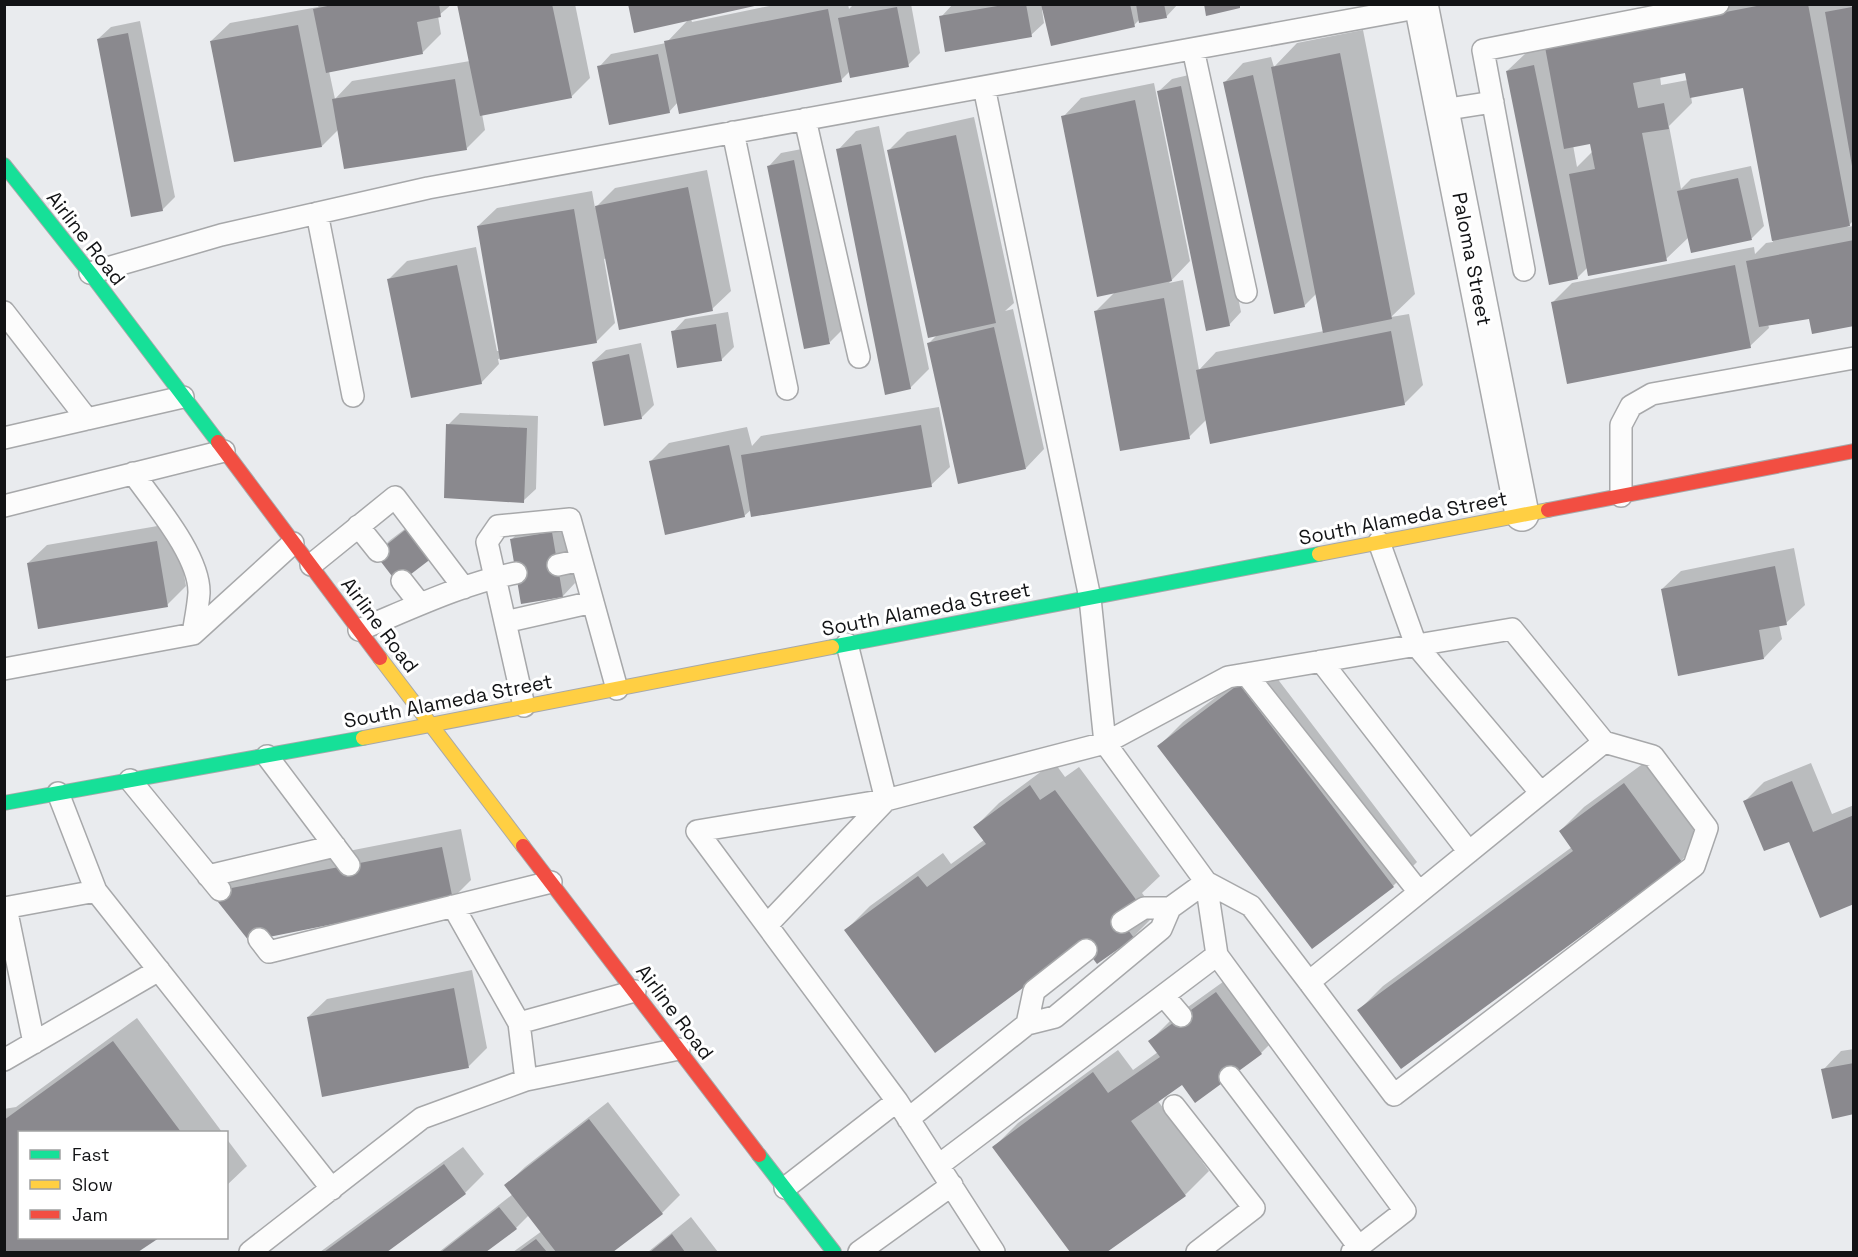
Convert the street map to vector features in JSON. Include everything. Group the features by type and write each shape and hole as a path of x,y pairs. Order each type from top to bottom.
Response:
{"main road":[{"name":"Airline Road","path":"4,165 90,273 430,724 834,1252"},
{"name":"South Alameda Street","path":"4,803 267,756 1522,514 1852,458"}],"street":[{"name":"Paloma Street","path":"1421,6 1522,514"}],"lane":[{"path":"1524,270 1483,50 1718,4"},
{"path":"90,273 221,235 428,188 1421,6"},
{"path":"1193,49 1245,292"},
{"path":"984,87 1090,598 1105,742 1206,882 1251,906 1394,1095 1694,866 1707,828 1653,756 1604,742 1512,629 1228,677 1105,742 886,800 697,831 897,1101 994,1252"},
{"path":"1442,110 1493,102"},
{"path":"805,119 859,357"},
{"path":"733,132 787,389"},
{"path":"317,213 352,396"},
{"path":"4,312 13,336 87,419"},
{"path":"1621,496 1621,425 1631,406 1652,394 1854,358"},
{"path":"4,438 183,397"},
{"path":"4,506 224,451"},
{"path":"133,473 176,534 192,562 199,591 193,634"},
{"path":"310,566 395,497 464,588"},
{"path":"524,706 487,542 498,526 570,519 617,688"},
{"path":"358,526 378,551"},
{"path":"1379,542 1416,645 1541,793"},
{"path":"4,669 193,634 293,543"},
{"path":"558,565 581,560"},
{"path":"359,630 420,604 494,577 516,573"},
{"path":"402,581 420,604"},
{"path":"505,622 592,602"},
{"path":"847,644 886,800"},
{"path":"1321,661 1469,852"},
{"path":"1246,674 1419,892"},
{"path":"1309,982 1604,742"},
{"path":"267,756 349,865"},
{"path":"130,780 214,883 335,846"},
{"path":"58,793 96,891 332,1189"},
{"path":"767,925 886,800"},
{"path":"259,939 269,952 388,918 453,906 551,882"},
{"path":"908,1119 1027,1024 1055,1017 1161,929 1170,908 1206,882"},
{"path":"1206,882 1217,955 1405,1211 1356,1250 1230,1077"},
{"path":"34,1043 5,908 96,891"},
{"path":"453,906 519,1023 526,1080"},
{"path":"1122,922 1144,908 1170,908"},
{"path":"1027,1024 1034,991 1086,950"},
{"path":"939,1165 1217,955"},
{"path":"4,1060 159,970"},
{"path":"519,1023 635,991"},
{"path":"1164,996 1181,1017"},
{"path":"250,1252 422,1118 526,1080 679,1049"},
{"path":"785,1188 897,1101"},
{"path":"1174,1106 1254,1208 1197,1252"},
{"path":"859,1252 952,1185"}],"building":[{"path":"337,4 439,4 441,17 417,22 423,54 326,73 313,9"},
{"path":"457,4 552,4 572,98 480,116"},
{"path":"628,4 758,4 759,5 634,33"},
{"path":"1009,4 1026,4 1032,37 945,52 939,16"},
{"path":"1041,4 1130,4 1135,27 1051,46"},
{"path":"1136,4 1164,4 1167,18 1139,23"},
{"path":"1204,4 1240,4 1240,8 1206,16"},
{"path":"1767,4 1808,4 1850,226 1772,241 1743,88 1690,98 1685,73 1633,83 1638,108 1664,103 1669,129 1642,133 1667,261 1588,276 1569,174 1595,169 1590,144 1564,149 1545,47"},
{"path":"897,7 909,67 850,78 838,18"},
{"path":"1852,7 1854,16 1852,166 1825,12"},
{"path":"828,9 842,82 679,114 664,41"},
{"path":"298,25 322,147 234,162 210,41"},
{"path":"128,33 163,211 131,217 97,39"},
{"path":"1340,53 1392,319 1323,333 1271,67"},
{"path":"658,54 670,113 609,125 597,66"},
{"path":"1534,65 1578,279 1549,285 1506,71"},
{"path":"1253,75 1305,307 1274,314 1223,82"},
{"path":"455,79 467,150 344,169 332,99"},
{"path":"1181,86 1230,326 1206,331 1157,91"},
{"path":"1135,100 1172,281 1097,297 1061,116"},
{"path":"956,135 996,323 928,338 887,150"},
{"path":"861,144 911,389 885,395 836,149"},
{"path":"794,160 830,344 804,349 767,166"},
{"path":"1738,178 1752,240 1691,253 1677,191"},
{"path":"688,187 713,311 619,330 595,206"},
{"path":"574,209 597,343 500,360 477,226"},
{"path":"1854,240 1854,326 1812,334 1809,319 1759,327 1746,261"},
{"path":"457,265 482,384 411,398 387,279"},
{"path":"1735,265 1751,348 1567,384 1551,302"},
{"path":"1164,298 1190,439 1120,451 1094,311"},
{"path":"716,324 722,361 677,368 671,331"},
{"path":"994,327 1026,469 958,484 927,343"},
{"path":"1391,331 1405,405 1210,444 1196,370"},
{"path":"629,354 642,419 604,426 592,362"},
{"path":"446,424 527,428 524,503 444,498"},
{"path":"921,425 932,487 751,517 741,455"},
{"path":"729,445 745,517 665,535 649,461"},
{"path":"409,527 432,558 398,584 375,554"},
{"path":"552,532 563,597 521,604 510,539"},
{"path":"157,541 168,607 38,629 27,563"},
{"path":"1775,566 1787,625 1759,630 1764,659 1678,676 1661,589"},
{"path":"1239,684 1394,887 1312,949 1157,746"},
{"path":"1792,781 1813,832 1854,815 1854,904 1820,918 1789,842 1764,851 1743,801"},
{"path":"1624,783 1682,862 1401,1069 1357,1010 1573,851 1559,831"},
{"path":"1030,785 1040,800 1055,790 1137,901 1117,915 1134,938 1097,964 1082,944 935,1053 844,930 918,876 927,887 986,844 973,827"},
{"path":"442,847 453,900 249,941 218,902 216,891"},
{"path":"454,988 469,1068 322,1097 307,1017"},
{"path":"1216,992 1262,1054 1195,1103 1182,1085 1131,1121 1186,1196 1107,1252 1070,1252 992,1147 1093,1072 1108,1093 1160,1057 1148,1041"},
{"path":"113,1041 180,1131 18,1131 18,1239 158,1239 138,1252 4,1252 4,1120"},
{"path":"1854,1063 1854,1114 1832,1119 1821,1069"},
{"path":"589,1119 663,1214 613,1252 556,1252 504,1185"},
{"path":"444,1164 466,1194 387,1252 324,1252"},
{"path":"499,1207 517,1229 486,1252 441,1252"},
{"path":"672,1234 685,1252 650,1252"},
{"path":"536,1239 547,1252 518,1252"}],"traffic: fast":[{"path":"4,165 90,273 218,442"},
{"path":"832,647 1319,554"},
{"path":"4,803 363,738"},
{"path":"759,1155 834,1252"}],"traffic: slow":[{"path":"1319,554 1548,510"},
{"path":"363,738 832,647"},
{"path":"380,658 523,846"}],"traffic: jam":[{"path":"218,442 380,658"},
{"path":"1548,510 1854,451"},
{"path":"523,846 759,1155"}]}
